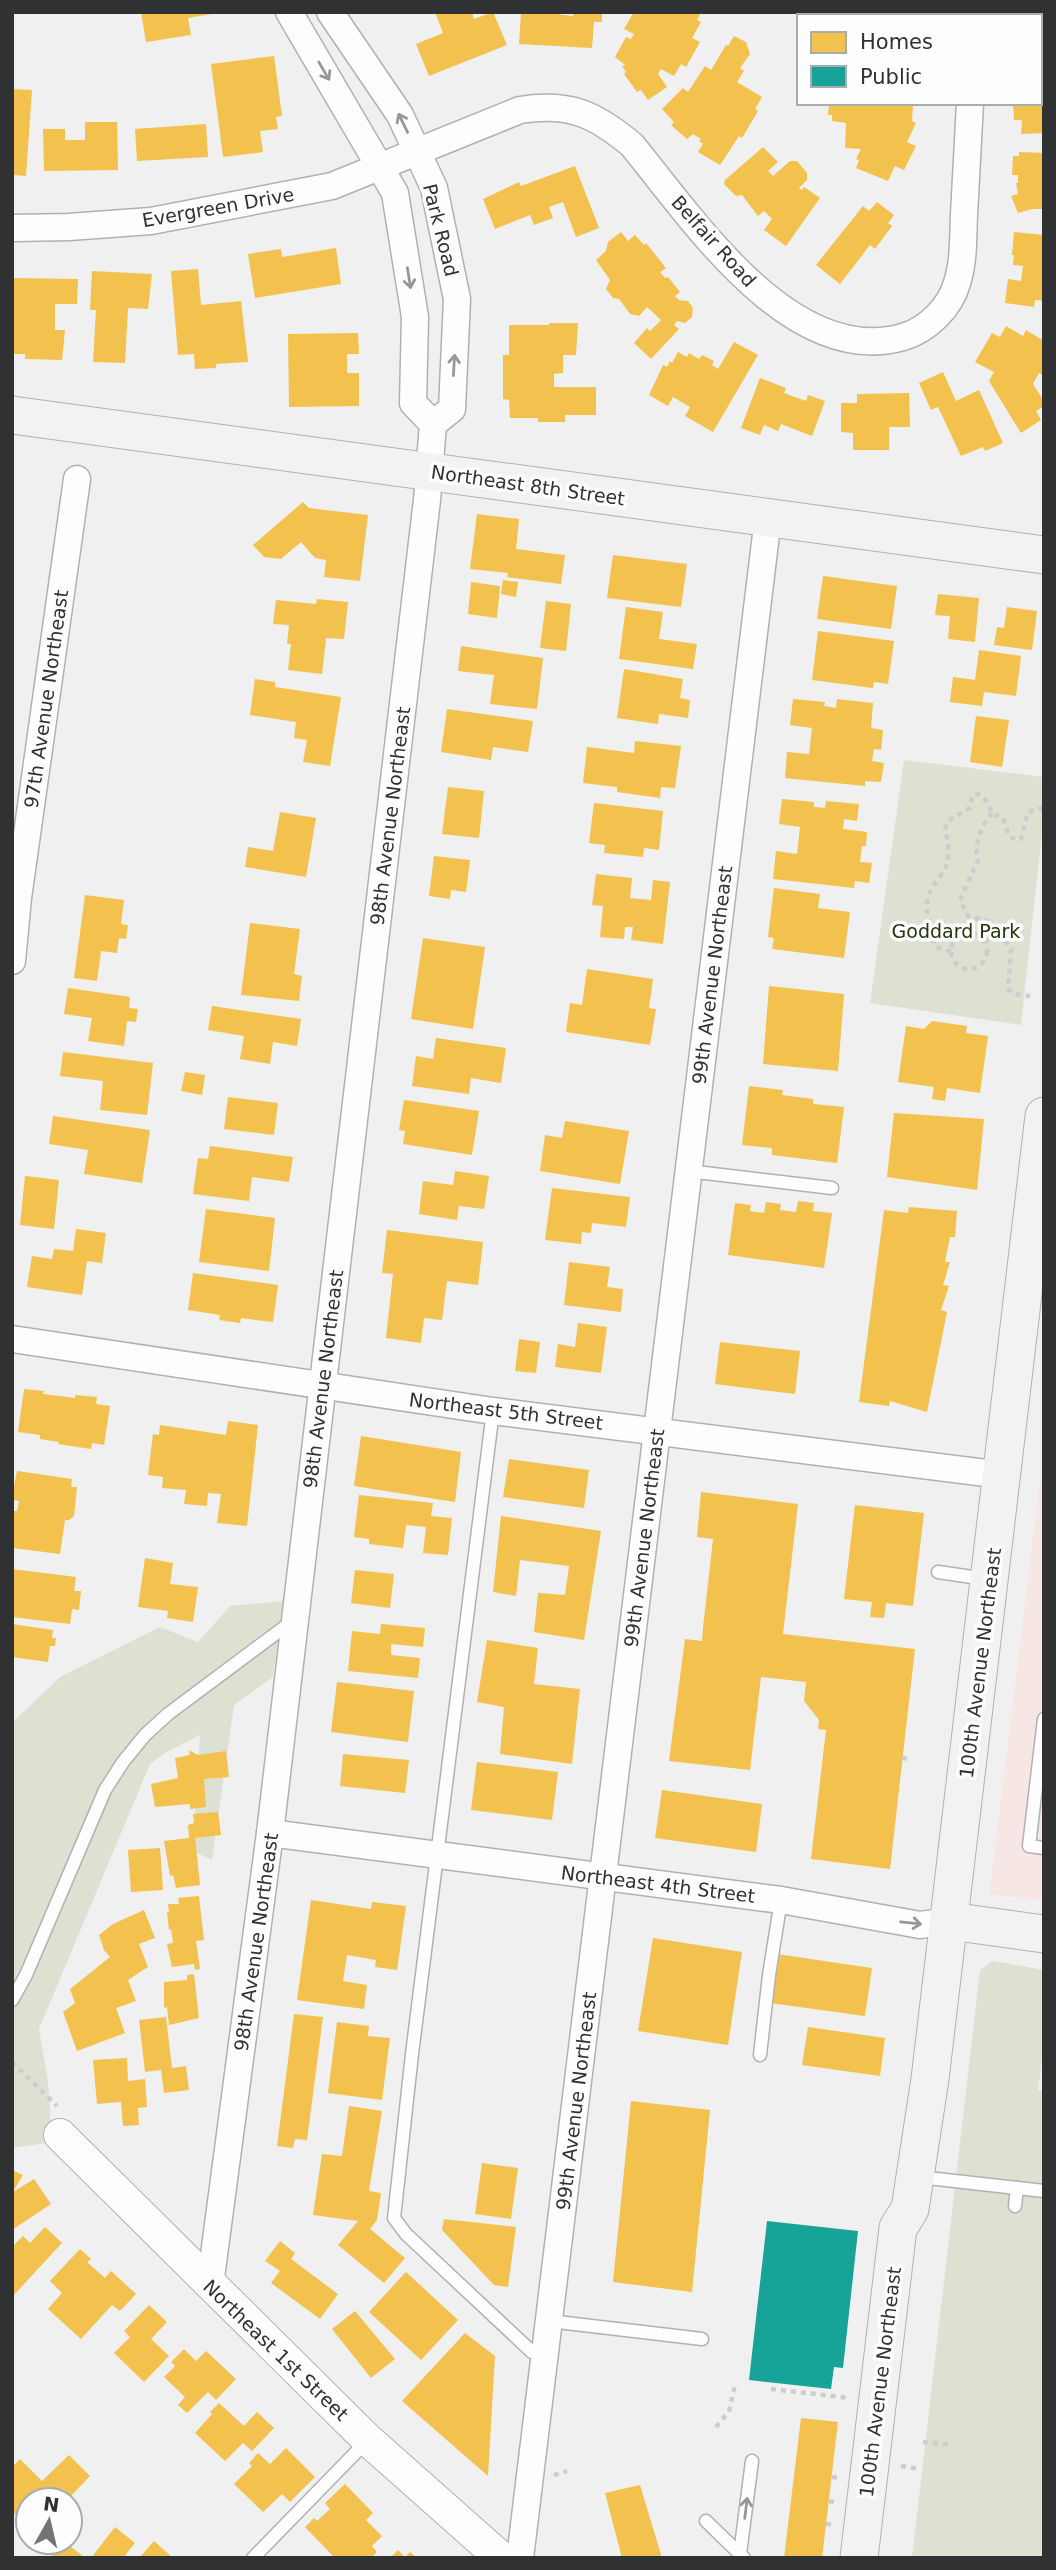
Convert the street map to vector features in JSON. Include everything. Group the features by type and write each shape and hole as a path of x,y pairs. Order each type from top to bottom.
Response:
{"main road":[{"name":"Northeast 8th Street","path":"12,415 1044,555"},
{"name":"100th Avenue Northeast","path":"859,2558 898,2228 913,2193 950,1921 1044,1116"},
{"name":"Northeast 4th Street","path":"950,1921 1044,1934"},
{"name":"100th Avenue Northeast","path":"883,2558 921,2229 913,2193"}],"street":[{"name":"Park Road","path":"289,12 394,193 415,317 413,403 433,424 452,410 457,299 434,188 400,115 330,12"},
{"name":"Belfair Road","path":"417,152 520,110 566,107 590,116 632,145 731,266 762,294 789,314 828,334 856,341 888,341 914,334 931,321 950,301 958,283 963,257 970,105"},
{"name":"Evergreen Drive","path":"12,228 69,227 163,219 332,186 417,152"},
{"path":"430,472 433,424"},
{"name":"98th Avenue Northeast","path":"210,2285 270,1833 430,472"},
{"name":"97th Avenue Northeast","path":"12,961 18,898 77,479"},
{"name":"99th Avenue Northeast","path":"520,2558 768,518"},
{"name":"Northeast 5th Street","path":"12,1339 493,1411 1002,1475"},
{"name":"Northeast 4th Street","path":"270,1833 781,1900 920,1925 950,1921"},
{"name":"Northeast 1st Street","path":"58,2120 210,2285 368,2440 501,2558"}],"lane":[{"path":"688,1171 832,1188"},
{"path":"493,1411 439,1856 410,2068 394,2218 405,2234 532,2352 545,2354"},
{"path":"938,1572 990,1580"},
{"path":"12,2000 26,1975 105,1790 123,1762 145,1735 168,1714 294,1620"},
{"path":"1044,1719 1029,1846 1044,1848"},
{"path":"760,2055 781,1900"},
{"path":"913,2193 1017,2188 1044,2191"},
{"path":"1015,2206 1017,2188"},
{"path":"549,2321 702,2339"},
{"path":"253,2558 368,2440"},
{"path":"742,2556 752,2461"},
{"path":"706,2521 742,2556"}],"path":[{"path":"951,951 934,946 933,931 928,920 928,899 935,880 948,863 944,830 946,823 970,808 972,796 979,794 992,813 1003,818 1009,836 1016,840 1021,839 1028,812 1044,808"},
{"path":"992,813 982,827 976,848 978,860 960,900 968,916 992,922 1011,949 1008,989 1014,994 1030,996"},
{"path":"965,934 975,934 984,941 988,953 978,968 960,967 952,957 951,951 956,940 965,934"},
{"path":"984,941 1002,937"},
{"path":"902,1758 910,1759"},
{"path":"12,2062 58,2120"},
{"path":"716,2427 729,2410 735,2385"},
{"path":"771,2389 863,2399"},
{"path":"923,2442 953,2445"},
{"path":"901,2466 920,2469"}],"shaded area":[{"path":"1044,1449 1044,1901 989,1894"}],"green space":[{"name":"Goddard Park","path":"904,760 1044,777 1044,815 1021,1025 870,1003"},
{"path":"284,1601 273,1677 234,1705 212,1860 193,1851 200,1735 150,1764 39,2029 48,2081 52,2142 12,2148 12,1723 60,1677 160,1627 198,1642 230,1606"},
{"path":"993,1961 1044,1970 1044,2044 1038,2090 1044,2091 1044,2558 912,2558 980,1970"}],"building: Homes":[{"path":"141,12 212,14 188,18 191,35 146,42"},
{"path":"435,12 472,12 474,19 493,12 507,45 429,76 416,44 443,33"},
{"path":"557,12 573,16 573,12 602,12 602,22 594,22 592,48 519,44 521,13"},
{"path":"634,12 701,12 697,20 701,22 692,38 700,42 686,67 681,64 674,76 661,69 658,74 667,87 648,100 641,90 637,92 624,74 626,72 622,66 625,65 615,57 626,37 631,39 634,34 624,29"},
{"path":"804,12 909,12 909,14"},
{"path":"1044,12 1044,64 1042,14 1032,14"},
{"path":"734,36 746,42 750,54 740,68 744,71 737,82 762,97 755,109 758,111 742,138 739,136 720,165 698,152 703,144 699,141 701,139 693,134 687,139 671,125 674,122 662,109 683,88 688,92 705,66 711,70"},
{"path":"274,56 282,116 276,117 278,129 260,131 263,152 223,157 211,64"},
{"path":"1044,75 1044,133 1021,134 1022,120 1014,120 1013,105 1042,105"},
{"path":"12,89 32,90 26,176 12,175"},
{"path":"829,105 913,105 912,121 916,123 907,142 916,146 904,170 895,166 888,181 856,168 859,160 856,159 861,149 845,148 846,123 832,121 832,115 828,115"},
{"path":"85,122 117,122 118,170 44,171 43,129 65,129 65,140 85,140"},
{"path":"206,124 208,157 137,161 135,129"},
{"path":"763,147 778,162 768,171 773,176 790,161 797,161 807,173 807,180 799,188 802,190 804,187 820,198 786,246 764,230 772,219 764,211 758,216 742,195 736,196 724,184 725,180"},
{"path":"1019,152 1044,153 1044,209 1018,213 1011,196 1018,194 1018,175 1012,175 1013,156 1019,156"},
{"path":"575,166 599,228 576,237 563,202 549,207 553,218 534,225 530,215 495,229 483,199 519,182 521,186"},
{"path":"877,202 894,215 888,223 892,226 875,249 870,245 840,284 816,265 863,206 869,211"},
{"path":"621,232 628,241 635,235 644,245 646,243 666,268 660,272 665,278 668,277 680,292 675,296 679,300 688,301 693,308 692,317 685,323 677,321 674,325 679,329 651,359 634,343 647,328 650,331 661,320 647,307 639,316 630,314 619,299 613,298 606,289 610,280 596,260 606,251 608,242"},
{"path":"1014,232 1044,235 1044,301 1035,300 1034,307 1005,303 1008,279 1021,281 1023,266 1013,265"},
{"path":"336,248 341,284 255,298 248,254 281,249 282,257"},
{"path":"198,269 201,305 241,301 248,362 216,364 216,368 195,369 194,354 178,355 171,271"},
{"path":"92,271 152,274 148,309 128,308 125,363 93,362 96,310 90,310"},
{"path":"12,278 78,279 77,304 55,304 55,330 65,330 62,360 25,359 25,354 12,354"},
{"path":"578,323 576,355 563,355 563,373 554,374 554,387 596,387 596,415 565,415 565,422 510,418 509,400 503,399 503,355 509,355 509,325"},
{"path":"1006,326 1023,336 1026,330 1044,341 1044,376 1039,373 1033,384 1044,401 1044,406 1036,411 1041,420 1021,433 989,381 994,372 975,362 992,333 1000,337"},
{"path":"358,333 359,354 347,354 347,373 359,373 359,406 289,407 288,334"},
{"path":"734,342 758,355 713,432 685,416 690,407 673,397 668,406 649,395 663,365 667,367 670,361 672,363 678,352 687,357 689,353 699,359 702,355 714,361 712,365 718,369"},
{"path":"943,372 956,401 979,390 1003,443 985,451 983,447 961,456 938,407 931,410 919,383"},
{"path":"760,378 786,388 784,393 806,401 808,395 825,401 812,436 781,424 778,431 764,425 760,435 741,428"},
{"path":"909,393 910,427 889,427 889,450 853,450 853,433 841,432 841,403 857,403 857,394"},
{"path":"303,502 309,508 368,515 360,581 324,577 326,560 315,558 301,542 281,559 264,557 253,545"},
{"path":"477,514 519,519 516,549 565,555 561,584 507,577 508,573 470,569"},
{"path":"613,555 687,564 681,607 607,598"},
{"path":"823,576 897,586 891,629 817,619"},
{"path":"503,580 518,582 516,597 501,594"},
{"path":"471,582 500,586 497,618 468,614"},
{"path":"938,594 979,598 975,642 948,639 950,616 935,615"},
{"path":"317,599 348,602 344,639 326,638 322,674 288,670 291,644 287,644 289,625 273,624 276,600 316,604"},
{"path":"546,601 571,604 566,651 540,648"},
{"path":"626,607 663,612 659,639 697,644 693,669 619,659"},
{"path":"1007,607 1037,611 1032,650 994,645 997,627 1004,628"},
{"path":"818,631 894,641 888,684 874,682 873,688 812,680"},
{"path":"461,646 543,658 537,709 490,704 494,675 458,671"},
{"path":"979,650 1021,656 1016,696 984,692 982,706 950,702 953,677 975,680"},
{"path":"624,669 683,679 680,698 690,700 688,718 659,714 658,724 617,718"},
{"path":"255,679 275,682 275,687 341,697 330,766 303,762 307,740 294,738 296,722 250,715"},
{"path":"793,699 825,702 824,706 836,708 837,699 873,703 871,728 883,730 881,750 874,749 872,761 884,763 881,782 865,781 865,786 785,778 787,752 809,754 812,728 790,725"},
{"path":"447,709 533,721 528,752 493,747 491,760 441,752"},
{"path":"976,716 1009,720 1002,767 970,762"},
{"path":"635,741 681,746 675,788 661,787 660,798 617,792 617,787 583,783 587,747 634,753"},
{"path":"448,787 484,791 479,838 442,834"},
{"path":"782,799 814,802 814,807 825,808 826,801 859,804 857,821 844,819 843,829 867,832 866,846 862,846 860,862 872,863 869,883 855,881 854,888 773,879 776,851 797,854 800,827 779,824"},
{"path":"594,803 663,811 659,850 644,848 643,857 604,853 605,845 589,843"},
{"path":"280,812 316,818 306,877 245,867 248,847 273,851"},
{"path":"434,856 470,860 466,892 451,890 450,899 429,896"},
{"path":"596,874 632,878 630,898 651,900 653,880 670,882 663,944 631,940 633,927 625,927 624,939 600,937 603,906 592,905"},
{"path":"774,888 820,894 818,908 850,912 844,958 772,949 774,938 768,937"},
{"path":"85,895 124,900 121,924 128,925 126,939 119,938 117,953 101,951 97,981 74,978"},
{"path":"250,923 300,929 294,974 302,976 299,1001 241,995"},
{"path":"423,938 485,947 473,1029 411,1019"},
{"path":"587,969 653,979 649,1008 656,1009 650,1045 566,1032 570,1003 582,1005"},
{"path":"769,986 844,994 838,1071 763,1064"},
{"path":"68,988 130,997 129,1008 138,1009 136,1022 127,1021 124,1046 88,1041 92,1018 64,1014"},
{"path":"212,1006 301,1019 297,1046 273,1042 270,1064 240,1059 244,1036 208,1030"},
{"path":"932,1021 967,1026 966,1033 988,1036 980,1093 947,1088 945,1101 932,1099 934,1087 898,1082 906,1026 924,1029"},
{"path":"436,1038 506,1048 501,1083 471,1078 469,1094 412,1086 416,1056 433,1059"},
{"path":"63,1052 153,1063 147,1115 100,1110 103,1081 60,1076"},
{"path":"185,1072 205,1075 202,1095 181,1091"},
{"path":"749,1086 783,1090 782,1095 813,1099 813,1104 844,1107 837,1163 772,1155 772,1148 742,1145"},
{"path":"228,1097 278,1103 274,1135 224,1129"},
{"path":"404,1100 479,1111 472,1155 403,1144 405,1131 399,1130"},
{"path":"894,1113 984,1119 977,1190 887,1177"},
{"path":"53,1116 150,1130 142,1183 84,1174 88,1150 49,1144"},
{"path":"565,1121 629,1131 620,1184 540,1171 545,1135 562,1138"},
{"path":"210,1146 293,1157 289,1182 252,1177 249,1201 193,1194 198,1158 208,1159"},
{"path":"455,1171 489,1176 484,1209 459,1206 457,1220 419,1214 423,1181 453,1185"},
{"path":"25,1176 59,1180 54,1229 20,1225"},
{"path":"552,1188 630,1197 626,1227 592,1223 591,1233 582,1232 581,1244 545,1240"},
{"path":"798,1201 814,1203 813,1211 832,1213 824,1268 728,1255 735,1203 751,1205 750,1211 764,1213 766,1202 781,1204 780,1210 796,1212"},
{"path":"909,1207 957,1211 955,1237 950,1237 945,1262 950,1262 943,1285 949,1286 941,1310 947,1312 927,1412 890,1401 889,1406 859,1402 884,1210 908,1213"},
{"path":"206,1209 275,1218 269,1271 199,1262"},
{"path":"76,1229 106,1233 102,1263 87,1261 82,1295 27,1287 32,1256 52,1259 54,1249 73,1251"},
{"path":"387,1230 483,1242 478,1285 447,1281 442,1320 424,1318 421,1343 386,1338 393,1274 382,1273"},
{"path":"569,1262 610,1267 607,1287 623,1289 621,1312 564,1305"},
{"path":"193,1273 278,1285 273,1322 241,1318 240,1323 219,1320 220,1315 188,1310"},
{"path":"578,1323 607,1327 601,1373 555,1367 558,1344 575,1347"},
{"path":"519,1339 540,1342 536,1373 515,1371"},
{"path":"720,1342 800,1351 795,1394 715,1384"},
{"path":"24,1389 75,1398 75,1395 97,1397 96,1404 110,1406 104,1445 92,1443 91,1449 58,1444 59,1442 40,1439 40,1435 18,1432"},
{"path":"228,1421 258,1425 247,1526 217,1523 221,1494 208,1493 207,1506 184,1504 186,1490 162,1488 163,1477 148,1475 153,1434 159,1435 160,1425 226,1435"},
{"path":"361,1436 461,1452 455,1502 354,1486"},
{"path":"509,1459 589,1470 584,1508 503,1497"},
{"path":"17,1471 72,1479 71,1487 77,1487 74,1516 65,1520 60,1554 12,1548 12,1511 17,1511 19,1501 12,1500"},
{"path":"701,1492 798,1504 783,1634 915,1649 890,1869 811,1859 826,1730 818,1729 819,1720 804,1701 806,1682 761,1677 750,1770 669,1761 685,1639 702,1641 713,1539 697,1537"},
{"path":"359,1495 433,1503 431,1516 452,1518 448,1555 423,1553 426,1527 406,1525 403,1548 369,1544 369,1539 354,1537"},
{"path":"855,1505 924,1513 913,1606 886,1603 884,1618 870,1617 872,1602 844,1599"},
{"path":"501,1516 601,1531 584,1640 534,1632 538,1593 565,1595 569,1566 520,1560 516,1596 493,1592"},
{"path":"145,1558 173,1563 170,1584 198,1587 193,1622 167,1618 168,1611 138,1607"},
{"path":"12,1569 76,1577 74,1591 81,1591 79,1610 72,1609 70,1624 12,1617"},
{"path":"355,1570 394,1574 390,1608 351,1603"},
{"path":"12,1624 53,1630 55,1646 50,1646 48,1662 12,1657"},
{"path":"381,1624 425,1628 423,1647 391,1644 391,1655 420,1658 418,1678 348,1671 352,1631 380,1634"},
{"path":"487,1640 538,1648 534,1684 580,1689 572,1764 500,1754 504,1707 477,1702"},
{"path":"337,1682 414,1691 408,1742 331,1732"},
{"path":"189,1750 198,1755 226,1751 229,1777 204,1779 206,1807 190,1809 190,1804 155,1807 151,1784 178,1778 175,1758 190,1755"},
{"path":"343,1754 409,1760 405,1793 340,1786"},
{"path":"477,1762 558,1772 552,1820 471,1810"},
{"path":"662,1790 762,1804 756,1852 655,1838"},
{"path":"218,1812 221,1835 195,1838 200,1885 176,1888 173,1875 170,1876 164,1841 189,1838 188,1825 194,1823 193,1814"},
{"path":"160,1848 163,1890 131,1892 128,1850"},
{"path":"199,1896 204,1940 196,1941 200,1969 195,1970 194,1964 172,1967 167,1944 173,1943 171,1929 169,1930 168,1904 179,1904 178,1898"},
{"path":"311,1900 371,1909 372,1902 406,1906 397,1970 375,1967 376,1960 347,1955 343,1981 367,1985 364,2009 297,2000"},
{"path":"144,1910 155,1938 139,1944 148,1967 128,1980 136,2001 116,2008 125,2033 77,2051 63,2012 75,2003 70,1989 110,1957 104,1950 99,1935 113,1924"},
{"path":"653,1938 742,1952 728,2045 638,2031"},
{"path":"777,1954 872,1968 865,2016 770,2003"},
{"path":"194,1974 199,2018 169,2025 167,2007 164,2008 164,1982 187,1980 187,1975"},
{"path":"294,2014 323,2017 307,2140 295,2139 293,2148 277,2146"},
{"path":"166,2017 172,2068 186,2066 189,2090 164,2093 161,2070 145,2072 139,2020"},
{"path":"337,2022 369,2026 368,2036 390,2038 382,2100 328,2093"},
{"path":"808,2027 885,2038 880,2076 802,2065"},
{"path":"127,2058 128,2081 145,2079 147,2107 138,2108 139,2125 123,2126 121,2102 97,2104 93,2060"},
{"path":"631,2101 710,2110 692,2292 613,2282"},
{"path":"349,2106 382,2111 369,2191 381,2193 377,2220 370,2229 405,2258 384,2283 338,2245 358,2221 313,2215 322,2154 342,2156"},
{"path":"482,2163 518,2168 511,2219 475,2214"},
{"path":"12,2170 23,2175 13,2192 34,2179 51,2204 12,2230"},
{"path":"444,2219 516,2227 508,2287 494,2285 442,2230"},
{"path":"45,2227 62,2243 12,2297 12,2247 23,2236 30,2243"},
{"path":"280,2241 295,2253 291,2259 338,2294 320,2319 271,2283 280,2271 265,2261"},
{"path":"80,2249 91,2259 87,2262 105,2278 111,2271 136,2294 120,2311 112,2305 81,2339 48,2309 62,2293 50,2281"},
{"path":"406,2272 458,2320 421,2360 369,2312"},
{"path":"149,2305 167,2322 151,2339 169,2356 144,2382 114,2353 130,2337 124,2331"},
{"path":"355,2311 395,2359 371,2378 332,2329"},
{"path":"465,2333 495,2356 488,2476 402,2401"},
{"path":"184,2349 196,2361 206,2351 236,2379 216,2400 208,2392 187,2413 178,2405 185,2397 164,2377 175,2366 171,2362"},
{"path":"219,2403 244,2426 257,2412 274,2428 252,2451 243,2443 225,2461 195,2433"},
{"path":"801,2418 838,2422 822,2558 784,2558"},
{"path":"286,2448 315,2477 290,2502 282,2494 263,2512 234,2484 252,2466 249,2463 258,2453 270,2464"},
{"path":"69,2455 90,2476 80,2486 14,2486 14,2513 12,2467 20,2459 42,2481"},
{"path":"345,2484 373,2513 366,2520 382,2536 372,2546 377,2552 371,2558 347,2558 344,2555 335,2558 305,2527 314,2518 317,2521 330,2509 325,2503"},
{"path":"640,2485 662,2558 622,2558 605,2493"},
{"path":"115,2527 135,2543 123,2558 91,2558"},
{"path":"154,2541 173,2558 139,2558"},
{"path":"398,2550 405,2557 410,2552 417,2558 390,2558"},
{"path":"82,2556 85,2558 50,2558"}],"building: Public":[{"path":"767,2221 858,2231 843,2368 834,2367 831,2389 749,2380"}]}
